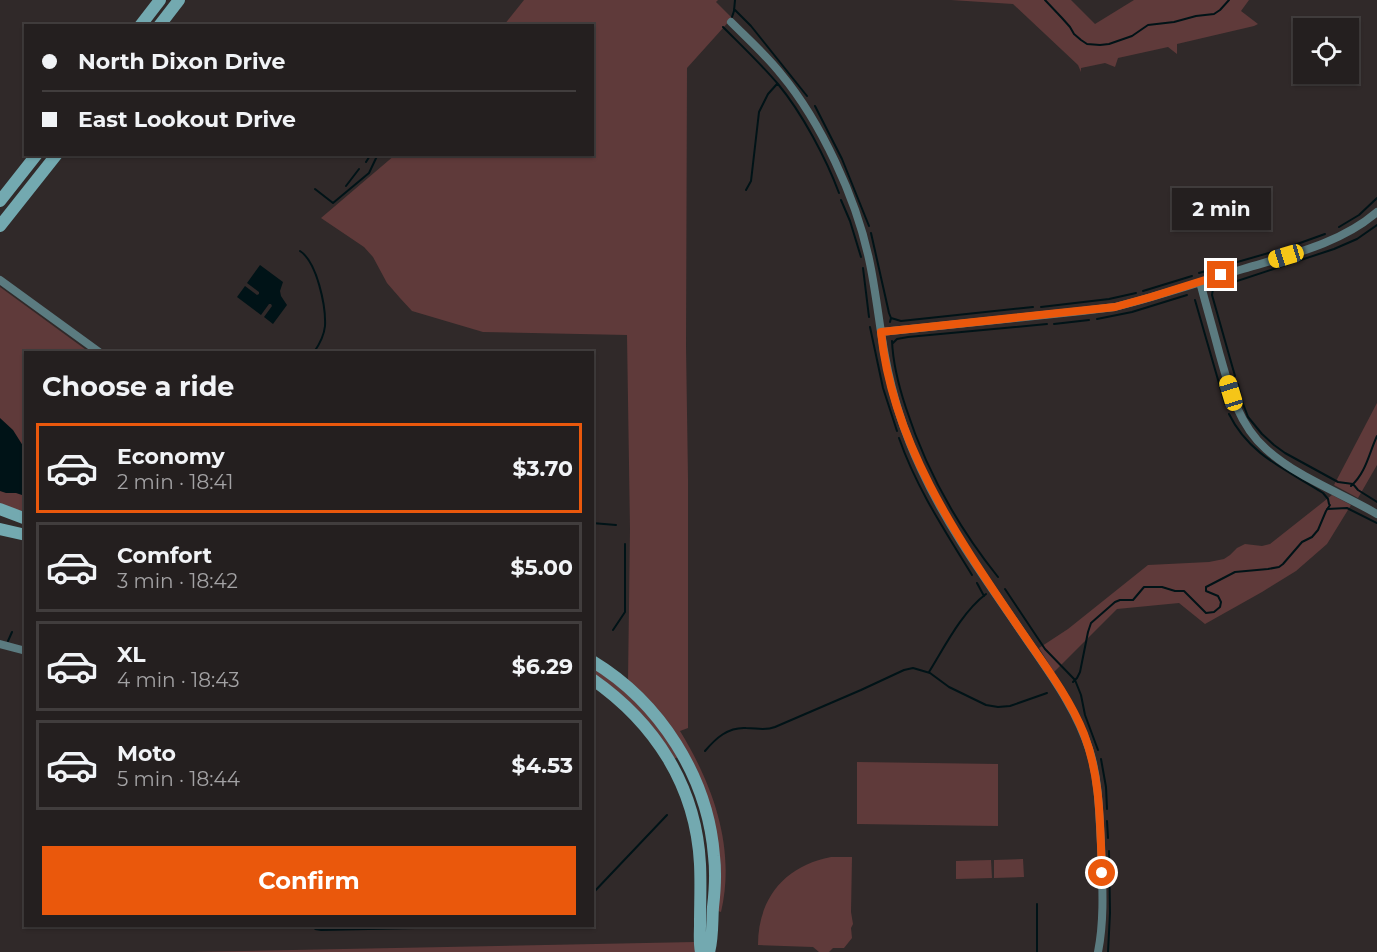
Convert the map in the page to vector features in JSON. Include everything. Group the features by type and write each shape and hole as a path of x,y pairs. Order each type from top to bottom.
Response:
{"main road":[{"path":"142,24 160,0"},
{"path":"161,24 179,0"},
{"path":"0,201 36,156"},
{"path":"0,226 55,156"},
{"path":"0,509 24,518"},
{"path":"0,529 24,535"},
{"path":"0,536 24,540"},
{"path":"594,662 620,680 654,714 676,743 699,790 708,820 714,856 715,892 709,952"},
{"path":"594,681 623,703 647,728 667,757 685,794 694,825 699,855 701,952"}],"street":[{"path":"731,22 789,84 815,124 833,159 865,242 885,357 895,399 913,451 931,490 960,540 1068,702 1084,735 1093,766 1099,806 1102,897 1098,952"},
{"path":"881,332 1108,308 1324,243 1358,226 1377,212"},
{"path":"0,280 98,351"},
{"path":"1200,282 1231,393 1248,429 1265,448 1281,461 1377,513"},
{"path":"0,645 24,651"}],"shaded area":[{"path":"524,0 718,0 716,2 732,18 687,68 688,728 680,731 702,773 718,818 726,864 721,912 718,911 708,800 628,681 630,529 627,335 483,332 412,311 387,283 373,257 364,247 321,218 394,156 594,156 594,24 505,24"},
{"path":"951,0 1071,0 1095,24 1134,0 1249,0 1241,11 1258,24 1177,44 1177,54 1168,47 1118,58 1115,67 1105,63 1081,68 1081,72 1078,65 1013,4"},
{"path":"260,265 283,282 280,291 287,305 273,324 264,317 272,306 271,304 261,315 237,297 245,286 257,295 259,294 247,283"},
{"path":"0,287 88,351 24,351 24,513 0,504"},
{"path":"1377,403 1377,465 1358,498 1334,485"},
{"path":"0,418 13,430 24,447 24,496 0,491"},
{"path":"1332,495 1351,505 1327,544 1296,571 1205,624 1179,603 1117,609 1054,672 1039,648 1068,629 1148,565 1209,562 1224,559 1245,544 1262,546 1270,544"},
{"path":"594,668 619,687 663,732 678,757 674,759 594,674"},
{"path":"857,762 998,764 998,826 857,824"},
{"path":"831,857 852,857 852,938 844,948 819,952 813,947 758,945 763,913 777,887 800,868"},
{"path":"1023,859 1024,877 994,878 994,860"},
{"path":"991,860 992,878 956,879 956,861"},
{"path":"312,927 420,927 415,929 315,930"},
{"path":"695,942 695,952 191,952"}],"waterway":[{"path":"732,17 735,0"},
{"path":"1045,0 1081,40 1087,44 1100,45 1132,36 1148,25 1214,14 1229,0"},
{"path":"734,9 751,26 807,96"},
{"path":"723,27 765,69 796,108 813,136 839,193"},
{"path":"746,190 751,181 759,112 768,94 777,84"},
{"path":"815,106 842,159 869,226"},
{"path":"366,162 370,156"},
{"path":"315,189 333,203 369,173 377,156"},
{"path":"346,186 359,169"},
{"path":"1339,227 1359,215 1377,198"},
{"path":"841,200 861,257"},
{"path":"1235,376 1212,295 1213,289 1334,249 1357,239 1377,225"},
{"path":"871,233 891,318 890,322"},
{"path":"1199,273 1286,248 1325,234"},
{"path":"300,251 316,274 324,307 324,330 315,351"},
{"path":"863,268 869,317"},
{"path":"1143,291 1192,276"},
{"path":"1041,307 1109,299 1136,293"},
{"path":"1097,319 1132,312 1187,295"},
{"path":"1195,300 1225,404"},
{"path":"891,318 901,321 1033,307"},
{"path":"1054,324 1089,320"},
{"path":"893,343 897,339 908,337 1047,324"},
{"path":"870,327 883,388 897,431"},
{"path":"892,341 901,392 923,454 944,497 983,558 998,577"},
{"path":"1238,384 1248,417 1274,445 1338,482 1353,484 1377,502"},
{"path":"1229,414 1237,428 1258,451 1323,493 1329,504"},
{"path":"1351,486 1364,469 1377,436"},
{"path":"899,438 922,491 972,575"},
{"path":"1073,682 1080,672 1091,623 1115,602 1133,600 1144,587 1162,587 1184,591 1206,613 1214,612 1220,607 1221,602 1218,596 1206,591 1206,587 1235,572 1279,567 1302,542 1312,537 1318,530 1330,505"},
{"path":"1327,509 1347,508 1377,523"},
{"path":"594,523 616,525"},
{"path":"613,630 625,612 625,544"},
{"path":"977,583 984,596"},
{"path":"1005,589 1045,649 1075,680 1098,750"},
{"path":"929,672 969,610 986,594"},
{"path":"8,641 12,632"},
{"path":"705,751 728,731 740,728 775,727 913,668 930,673 949,687 986,705 1010,706 1047,693"},
{"path":"1101,759 1107,809"},
{"path":"594,892 667,815"},
{"path":"1107,821 1108,838"},
{"path":"1108,952 1109,851"},
{"path":"1037,904 1037,952"}],"route":[{"path":"1102,873 1097,790 1091,756 1084,735 1068,702 950,524 931,490 913,451 895,399 881,332 1115,307 1221,275"}]}
